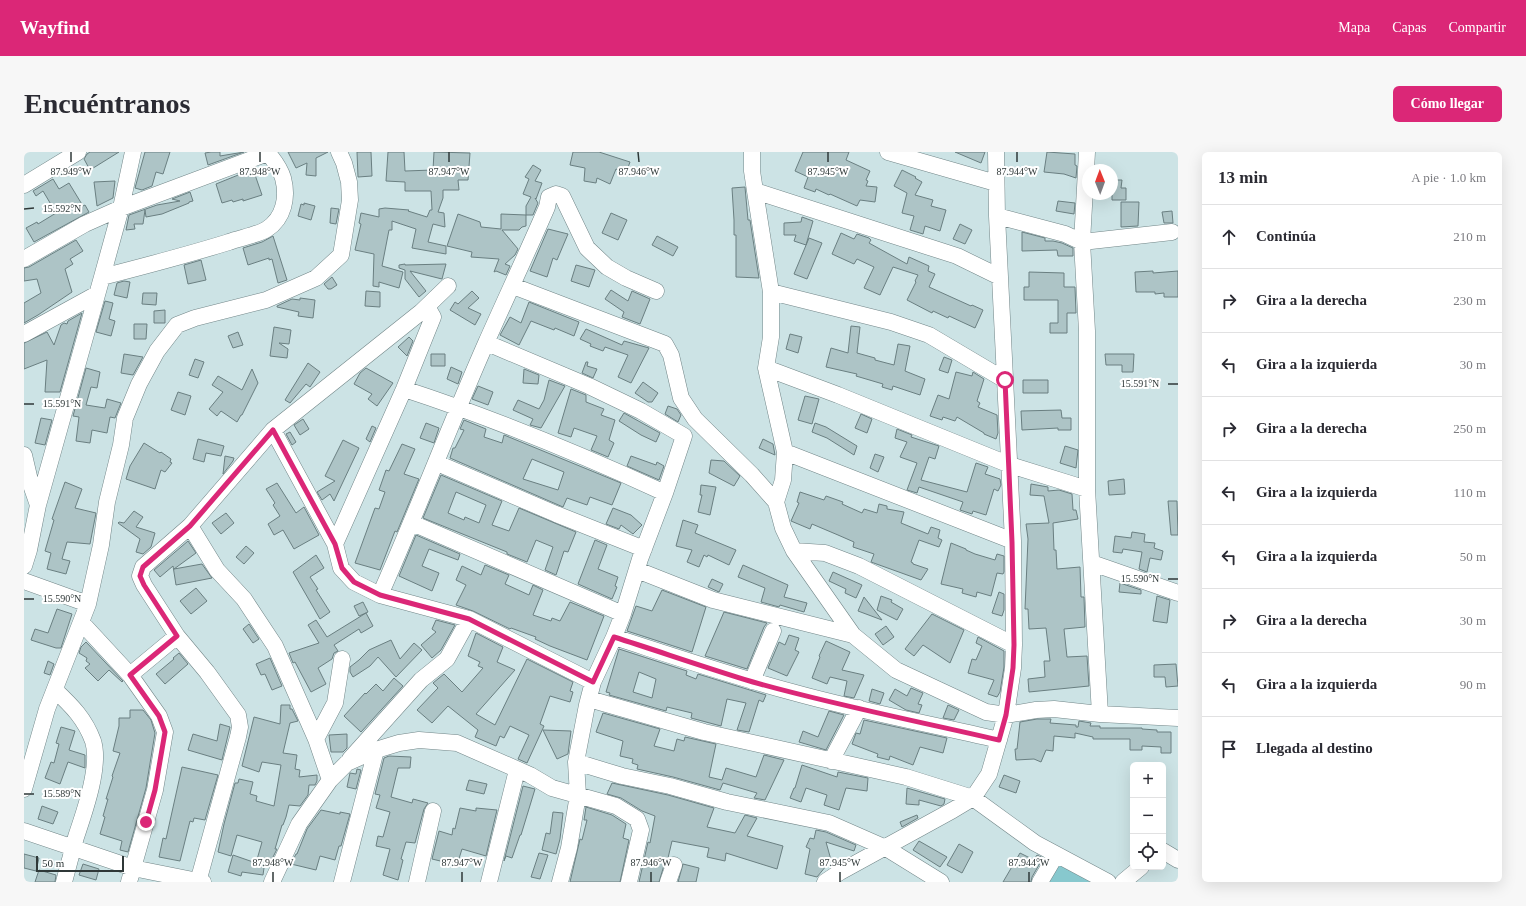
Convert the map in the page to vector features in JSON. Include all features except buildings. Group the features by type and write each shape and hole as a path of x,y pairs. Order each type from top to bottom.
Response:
{"street":[{"path":"24,185 78,152"},
{"path":"24,566 34,531 38,505 121,208 133,152"},
{"path":"24,259 85,224 121,208 268,152 276,163 283,178 284,207 278,220 266,230 188,254 102,277"},
{"path":"24,788 47,709 88,604 101,545 107,502 121,445 125,418 139,384 157,351 177,325 195,318 266,300 316,278 341,255 350,200 349,182 344,163 339,152"},
{"path":"752,152 752,171 771,292 771,337 766,368 785,452 784,480 776,502"},
{"path":"888,152 996,183"},
{"path":"825,882 840,872 886,848 973,798 989,774 1006,715 1013,668 1014,645 1010,465 997,216 996,152"},
{"path":"1087,152 1082,242 1087,331 1087,489 1100,714"},
{"path":"755,191 957,256 1000,277"},
{"path":"380,595 412,524 459,407 547,207 549,198 556,194 562,196 587,248 607,267 626,278 656,291"},
{"path":"997,216 1065,234 1082,242 1172,232"},
{"path":"24,831 73,848 131,875 200,882 240,727 238,715 208,672 177,636 144,585 140,576 143,567 190,526 273,430 421,312 448,286"},
{"path":"513,286 665,344 671,355 681,398 695,419 752,475 776,502 783,528 794,551 853,635 896,670 986,712 1006,715 1036,710 1054,709 1100,714 1178,718"},
{"path":"771,292 891,322 929,335 1005,380"},
{"path":"24,334 97,294"},
{"path":"335,544 404,389 433,317 429,310 421,312"},
{"path":"487,343 589,386 641,411 684,436 644,549 623,614 593,682 576,762 578,795 569,848 560,882"},
{"path":"766,368 838,395 1010,465 1087,489"},
{"path":"404,389 459,407 607,467 665,493"},
{"path":"273,430 335,544 342,568 354,582 380,595 469,619 593,682"},
{"path":"785,452 1012,542"},
{"path":"24,455 31,485 38,505"},
{"path":"437,462 556,514 644,549"},
{"path":"412,524 623,614"},
{"path":"190,526 217,570 244,599 275,646 316,739 330,780"},
{"path":"794,551 825,553 859,566 1014,645"},
{"path":"1092,563 1178,593"},
{"path":"637,570 713,600 853,635"},
{"path":"24,581 88,604"},
{"path":"342,882 369,750 421,680 447,658 469,619"},
{"path":"81,622 130,675 159,716 165,732 155,790 131,875"},
{"path":"752,682 773,631"},
{"path":"130,675 177,636"},
{"path":"614,637 752,682 999,740"},
{"path":"316,739 336,703 342,659"},
{"path":"55,690 78,712 88,728 95,750 90,791 64,882"},
{"path":"589,699 704,732 906,777 973,798 1035,843 1108,882"},
{"path":"831,761 859,708"},
{"path":"272,882 299,824 330,780 347,764 369,750 419,740 457,743 530,775 552,788 616,806 637,819 642,830 629,882"},
{"path":"576,762 622,776 670,786 727,802 829,823 886,848 941,882"},
{"path":"489,882 517,770"},
{"path":"417,882 434,811"},
{"path":"1166,853 1178,860"},
{"path":"1040,882 1056,855"},
{"path":"668,882 674,865"},
{"path":"1124,882 1138,870"}],"shaded area":[{"path":"1056,855 1108,882 1040,882"}],"route":[{"path":"146,822 155,790 165,732 159,716 130,675 177,636 144,585 140,576 143,567 190,526 273,430 335,544 342,568 354,582 380,595 469,619 593,682 614,637 752,682 869,711 999,740 1006,715 1013,668 1014,645 1010,465 1005,380"}]}
